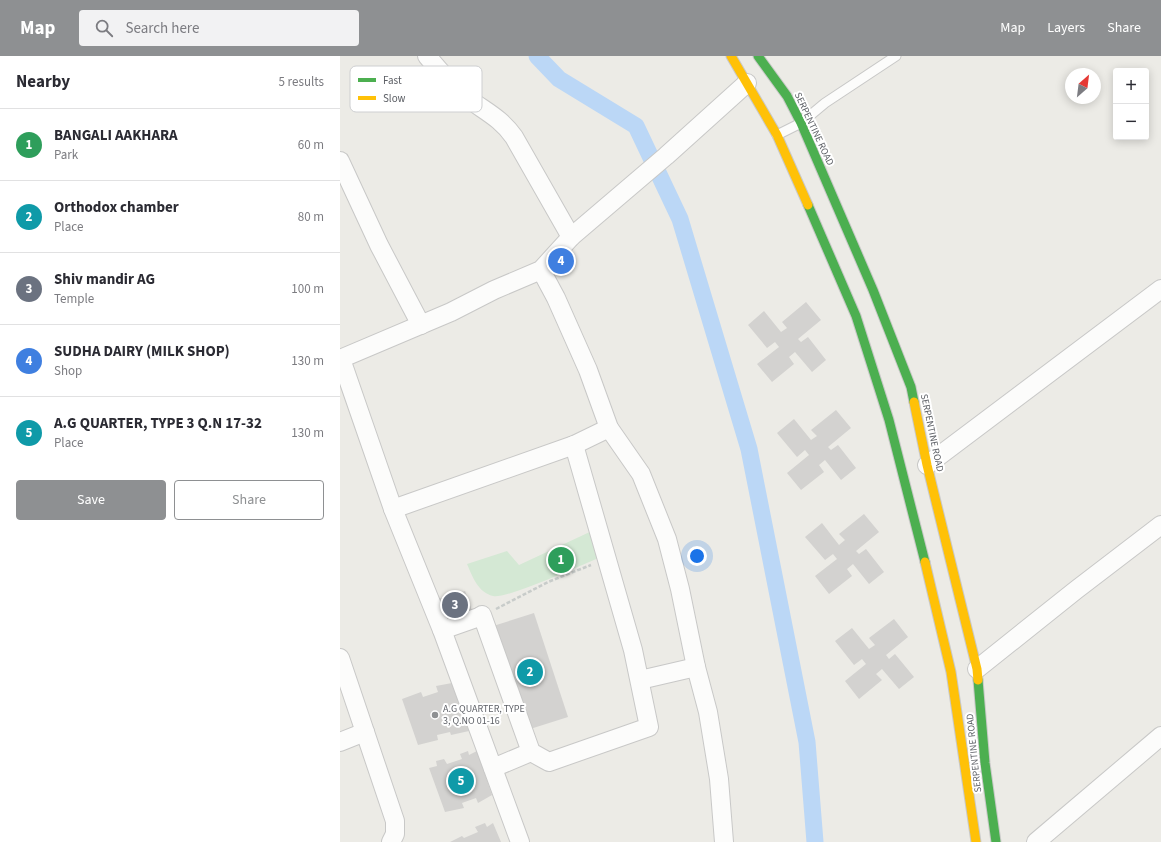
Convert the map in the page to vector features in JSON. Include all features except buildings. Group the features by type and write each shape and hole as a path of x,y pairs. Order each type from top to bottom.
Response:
{"main road":[{"path":"731,56 777,135 817,209 855,296 890,420 951,672 976,842"},
{"name":"SERPENTINE ROAD","path":"758,56 787,96 801,123 874,290 911,387 927,464 977,669 985,763 996,842"},
{"path":"817,209 835,200"},
{"path":"855,296 874,290"}],"street":[{"path":"427,56 436,66"},
{"path":"520,842 442,630 393,509 340,359 421,325 541,270 571,237 666,156 747,83"},
{"path":"482,107 505,124 514,137 571,237"},
{"path":"340,160 379,245 421,325"},
{"path":"541,270 556,298 588,370 609,428 642,474 657,511 680,588 696,667 708,712 719,779 724,842"},
{"path":"927,464 1161,289"},
{"path":"393,509 574,445 609,428"},
{"path":"442,630 481,616 531,752 549,762 649,727 640,680 620,603 606,560 574,445"},
{"path":"977,669 1161,525"},
{"path":"340,658 395,821 395,834 391,842"},
{"path":"640,680 696,667"},
{"path":"340,742 365,732"},
{"path":"1036,842 1161,736"},
{"path":"494,768 531,752"}],"lane":[{"path":"777,135 801,123 825,103 896,56"}],"path":[{"path":"481,616 548,582 606,560"}],"green space":[{"path":"594,530 603,556 529,587 500,596 493,596 483,591 471,574 467,564 507,551 519,565"}],"waterway":[{"path":"537,56 559,79 636,126 680,219 749,449 807,742 815,842"}],"traffic: fast":[{"path":"758,56 787,96 801,123 873,290 911,387 914,402"},
{"path":"808,205 856,316 889,420 925,562"},
{"path":"978,680 985,763 996,842"}],"traffic: slow":[{"path":"731,56 777,135 808,205"},
{"path":"914,402 927,465 977,669 978,680"},
{"path":"925,562 951,672 976,842"}],"place":[{"name":"SUDHA DAIRY (MILK SHOP)","path":"561,261"},
{"name":"BANGALI AAKHARA","path":"561,560"},
{"name":"Shiv mandir AG","path":"455,605"},
{"name":"Orthodox chamber","path":"530,672"},
{"name":"A.G QUARTER, TYPE 3, Q.NO 01-16","path":"435,715"},
{"name":"A.G QUARTER, TYPE 3 Q.N 17-32","path":"461,781"}]}
